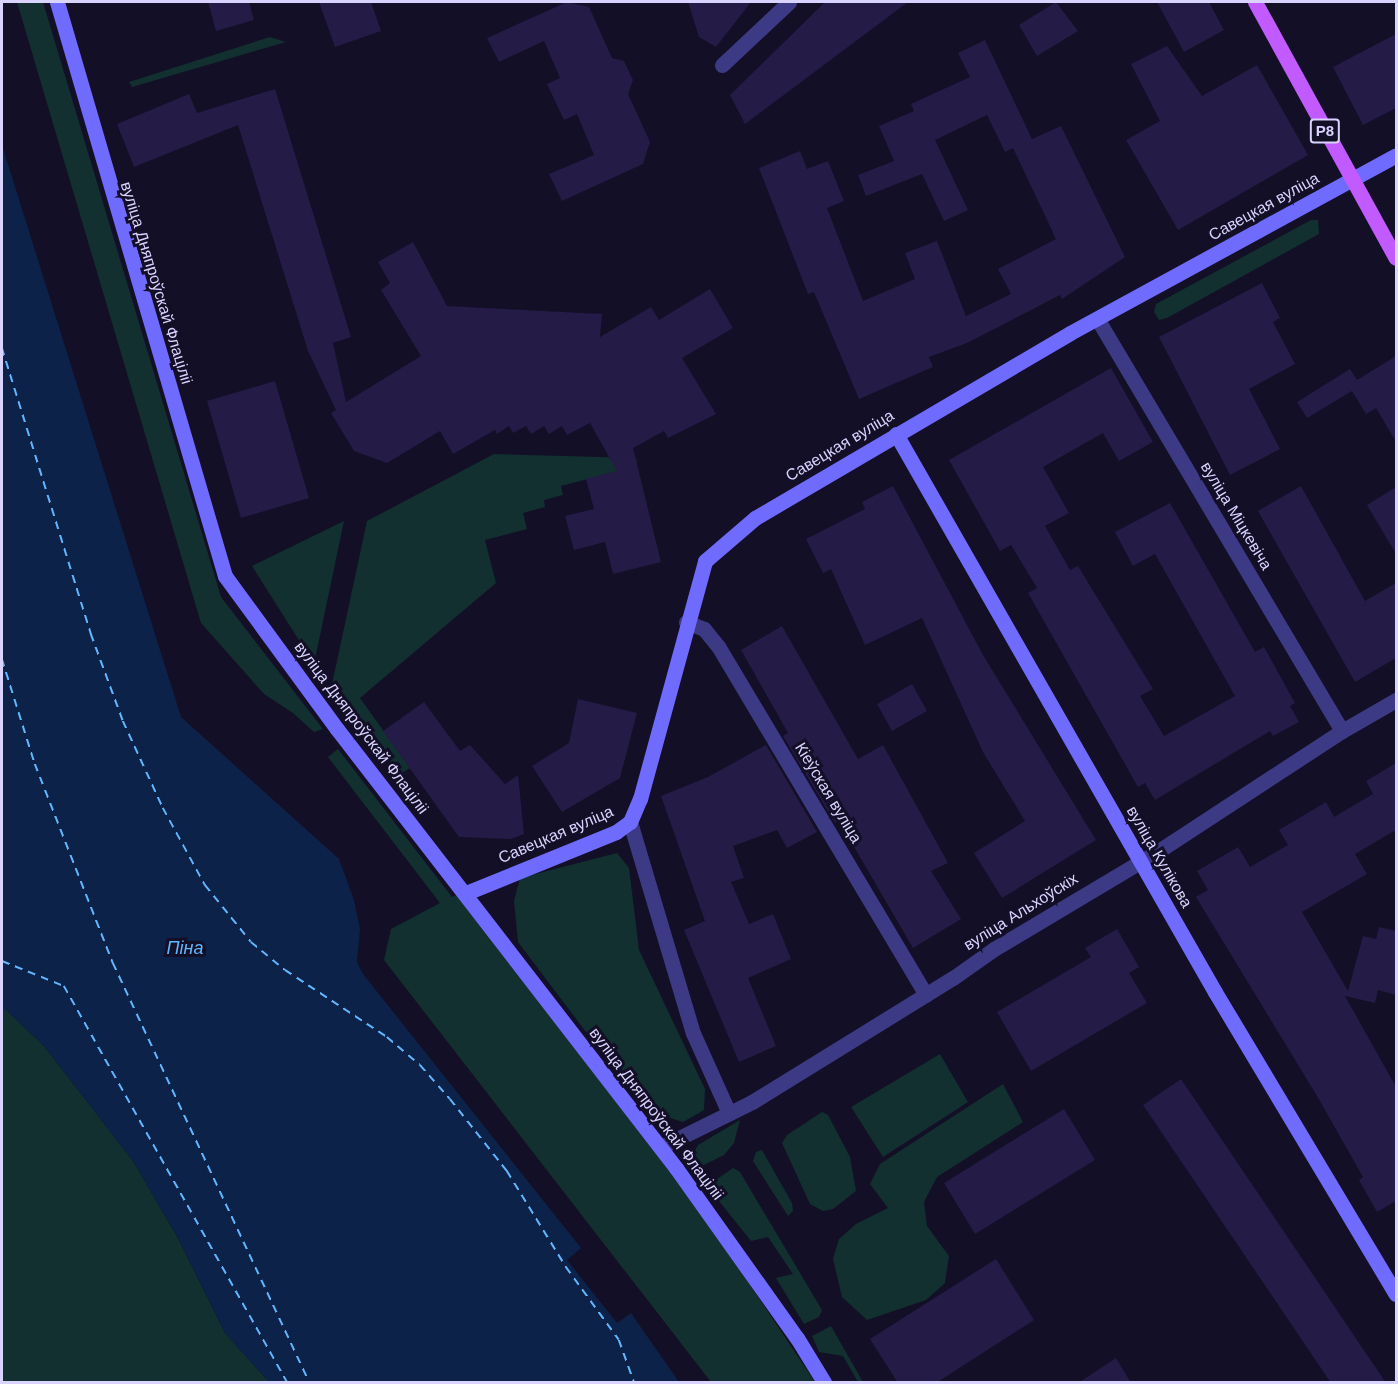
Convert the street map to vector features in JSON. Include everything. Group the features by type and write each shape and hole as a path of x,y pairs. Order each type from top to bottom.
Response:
{"main road":[{"name":"Р8","path":"1255,2 1351,181 1396,258"}],"street":[{"name":"вуліца Дняпроўскай Флаціліі","path":"57,2 225,576 661,1147 797,1338 824,1383"},
{"path":"722,65 789,2"},
{"name":"Савецкая вуліца","path":"466,893 616,832 630,822 640,799 686,622 705,561 755,518 1098,320 1396,155"},
{"name":"вуліца Міцкевіча","path":"1098,320 1342,730"},
{"name":"вуліца Кулікова","path":"896,435 1140,860 1394,1286"},
{"name":"Кіеўская вуліца","path":"686,622 704,629 718,646 926,995"},
{"name":"вуліца Альхоўскіх","path":"661,1147 729,1113 926,995 1342,730 1396,700"},
{"path":"630,822 693,1033 729,1113"}],"green space":[{"path":"17,2 43,2 221,597 323,729 314,732 293,713 264,694 201,623"},
{"path":"270,37 286,42 132,87 129,82"},
{"path":"1311,220 1318,220 1319,234 1167,318 1159,320 1154,312 1156,304"},
{"path":"494,454 636,458 637,466 561,486 563,495 544,500 545,507 523,513 527,529 485,540 496,583 360,698 410,768 399,775 332,684 367,521"},
{"path":"344,521 314,664 252,566"},
{"path":"338,749 452,897 460,894 684,1186 815,1382 711,1382 384,960 391,929 440,903 328,757"},
{"path":"617,853 629,868 639,950 705,1089 704,1110 683,1122 645,1110 518,942 514,901 520,878"},
{"path":"2,1006 44,1046 133,1161 179,1240 225,1333 269,1382 2,1382"},
{"path":"940,1054 968,1102 883,1157 851,1107"},
{"path":"1003,1084 1023,1122 937,1177 924,1202 927,1226 949,1256 945,1283 926,1300 867,1320 842,1297 833,1259 839,1239 856,1224 888,1208 870,1184 880,1164"},
{"path":"822,1112 828,1115 850,1157 856,1191 833,1209 823,1211 810,1204 782,1143 787,1135"},
{"path":"740,1120 734,1143 724,1155 694,1170 691,1158 698,1145"},
{"path":"762,1150 792,1203 793,1211 788,1216 753,1161 756,1152"},
{"path":"733,1168 740,1172 822,1310 819,1317 804,1324 776,1278 793,1274 768,1237 751,1241 707,1186"},
{"path":"831,1326 863,1382 858,1382 843,1356 819,1352 812,1336"}],"water":[{"name":"Піна","path":"2,145 181,717 339,859 354,900 360,929 357,962 363,974 581,1248 567,1260 617,1323 631,1313 679,1382 269,1382 225,1333 179,1240 133,1161 44,1046 2,1006"}],"building":[{"path":"208,2 249,2 254,20 216,31"},
{"path":"319,2 371,2 381,31 335,47"},
{"path":"567,2 589,7 612,58 624,61 633,80 628,94 650,142 643,164 562,201 549,174 594,155 577,114 564,120 547,84 560,78 544,41 499,62 487,38"},
{"path":"688,2 751,2 716,47 699,37"},
{"path":"825,2 908,2 745,124 730,95"},
{"path":"1056,2 1078,31 1037,56 1019,25"},
{"path":"1157,2 1209,2 1224,30 1184,52"},
{"path":"1396,34 1396,108 1363,125 1333,67"},
{"path":"985,40 1032,139 1061,126 1125,257 1062,299 1060,295 967,343 929,357 933,367 859,399 814,292 808,294 759,168 800,151 807,169 828,161 844,201 827,208 863,301 915,279 905,253 937,241 966,316 1011,294 998,269 1056,239 1013,148 1005,152 987,115 935,140 968,210 944,221 922,174 866,196 858,175 894,161 879,126 914,111 911,104 970,77 958,53"},
{"path":"1167,46 1202,96 1257,65 1308,155 1178,230 1126,140 1160,121 1131,64"},
{"path":"275,89 351,337 333,343 346,402 421,356 381,290 390,283 378,262 413,242 447,306 602,314 600,337 651,307 659,320 710,289 733,328 682,358 716,414 668,438 664,431 633,448 661,562 613,574 605,542 574,550 565,516 594,509 586,479 617,471 590,423 567,435 562,426 549,434 544,426 531,434 526,426 513,433 509,426 497,434 495,430 453,454 440,431 387,463 354,451 331,413 336,410 308,351 238,125 134,167 117,124 189,94 197,113"},
{"path":"1262,283 1280,318 1273,322 1295,364 1249,389 1280,449 1230,475 1159,337"},
{"path":"1396,356 1396,442 1376,408 1366,414 1352,391 1307,418 1297,402 1350,369 1357,380"},
{"path":"1111,368 1153,442 1119,461 1103,433 1043,467 1069,513 1045,526 1070,570 1078,566 1153,689 1140,696 1164,736 1235,696 1155,554 1133,566 1115,532 1170,503 1255,652 1264,647 1295,703 1290,706 1299,722 1273,736 1270,731 1155,800 1145,783 1138,787 1028,593 1037,588 1011,545 1000,551 949,460"},
{"path":"275,381 309,498 241,518 207,401"},
{"path":"893,486 983,655 1096,840 1002,898 974,853 1025,821 983,752 922,618 865,645 831,569 823,573 806,539 865,509 862,502"},
{"path":"1301,486 1365,601 1396,583 1396,658 1355,682 1258,511"},
{"path":"1396,487 1396,554 1367,505"},
{"path":"782,626 858,759 883,745 948,863 931,871 961,919 913,948 839,821 835,823 783,736 788,733 741,650"},
{"path":"912,684 927,711 892,731 877,704"},
{"path":"578,699 637,713 620,778 562,812 532,766 569,743"},
{"path":"424,702 460,751 470,745 505,784 518,775 524,834 511,839 459,837 383,731"},
{"path":"766,745 817,832 787,848 777,830 733,846 744,878 731,882 749,924 773,914 791,959 748,978 776,1046 739,1062 684,930 705,921 661,796 708,777"},
{"path":"1396,763 1396,834 1394,831 1355,854 1367,874 1302,912 1348,991 1363,936 1376,939 1379,927 1396,931 1396,995 1378,990 1375,1003 1345,996 1396,1087 1396,1201 1377,1212 1359,1180 1363,1177 1317,1096 1196,897 1208,890 1197,871 1238,847 1250,867 1288,845 1279,830 1326,802 1334,817 1373,794 1366,781"},
{"path":"1117,929 1139,967 1129,973 1147,1003 1031,1071 997,1012 1091,957 1085,948"},
{"path":"1181,1079 1386,1383 1331,1383 1143,1105"},
{"path":"1064,1109 1095,1160 975,1234 944,1183"},
{"path":"996,1259 1034,1320 936,1383 898,1383 870,1339"},
{"path":"1116,1358 1131,1383 1078,1383"}],"ferry route":[{"path":"2,348 91,634 123,721 163,808 205,885 251,942 285,970 387,1037 420,1065 450,1099 507,1171 566,1267 619,1340 634,1382"},
{"path":"2,659 35,764 113,963 309,1382"},
{"path":"2,961 64,986 287,1382"}]}
